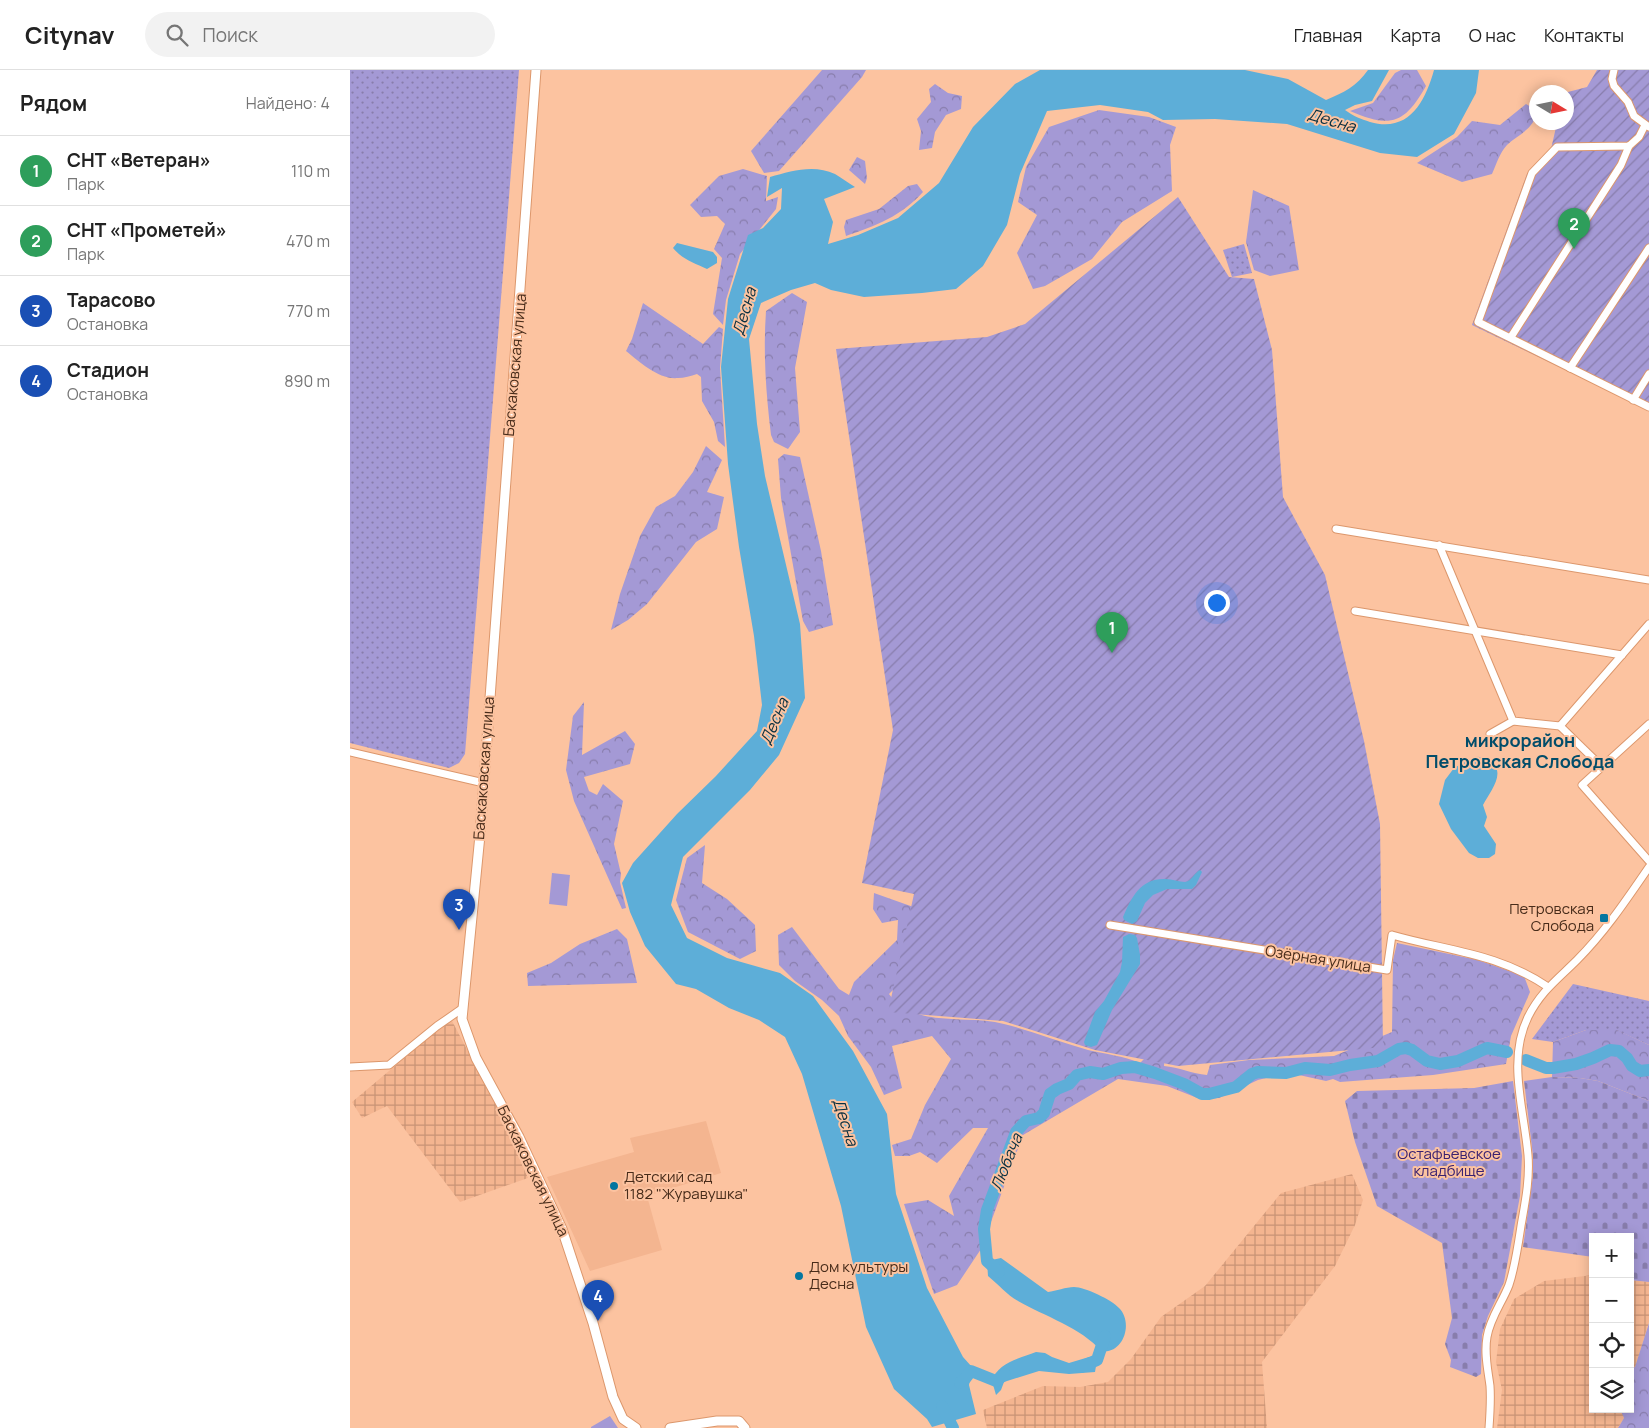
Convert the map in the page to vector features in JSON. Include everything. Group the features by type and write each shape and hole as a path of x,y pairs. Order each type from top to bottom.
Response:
{"street":[{"name":"Баскаковская улица","path":"536,70 484,783 462,1019 476,1058 519,1136 562,1229 580,1280 613,1397 623,1419 636,1428"},
{"path":"1511,337 1621,165 1629,146 1647,126 1634,116 1628,102 1614,86 1612,79 1614,70"},
{"path":"1629,146 1557,147 1532,173 1478,322 1649,407"},
{"path":"1570,368 1649,248"},
{"path":"1633,400 1649,374"},
{"path":"1336,529 1649,580"},
{"path":"1439,545 1513,721"},
{"path":"1355,611 1622,654"},
{"path":"1560,726 1649,624"},
{"path":"1490,734 1513,721 1560,726 1602,767"},
{"path":"1649,724 1582,785 1649,861"},
{"path":"350,752 484,783"},
{"path":"1490,1428 1490,1389 1486,1352 1487,1336 1492,1318 1506,1294 1512,1272 1528,1175 1528,1156 1517,1070 1518,1049 1522,1033 1528,1017 1540,997 1599,935 1621,908 1649,867"},
{"name":"Озёрная улица","path":"1110,925 1386,970 1392,935 1432,946 1478,954 1511,966 1532,976 1548,987"},
{"path":"350,1068 389,1065 437,1026 463,1008"},
{"path":"670,1428 727,1420 739,1421 745,1428"}],"shaded area":[{"path":"451,1019 494,1101 528,1178 460,1202 387,1106 362,1118 352,1102"},
{"name":"Детский сад 1182 \"Журавушка\"","path":"706,1121 721,1173 647,1196 662,1250 590,1271 547,1177 634,1152 630,1138"},
{"path":"1352,1174 1363,1200 1355,1225 1335,1266 1262,1362 1267,1428 987,1428 983,1410 1043,1386 1080,1387 1108,1382 1131,1359 1161,1317 1205,1286 1281,1193"},
{"path":"1589,1275 1589,1413 1622,1413 1624,1418 1618,1428 1497,1428 1502,1390 1496,1362 1500,1329 1514,1299 1544,1281"},
{"path":"1634,1280 1649,1282 1649,1322 1635,1368"}],"green space":[{"path":"350,70 519,70 465,754 459,763 449,768 350,743"},
{"path":"822,70 866,70 862,77 779,171 764,173 751,151"},
{"path":"1401,70 1417,70 1426,86 1418,99 1403,116 1395,120 1386,121 1376,120 1350,111 1373,103 1395,73"},
{"path":"1597,70 1649,70 1649,410 1472,325 1527,174 1551,149 1555,130 1574,130 1574,90 1587,87"},
{"path":"935,84 948,93 962,96 961,109 946,115 935,132 932,148 919,150 921,131 917,119 931,102 929,89"},
{"path":"1526,104 1529,106 1529,127 1505,148 1492,174 1462,182 1417,163 1457,137 1472,121 1500,125"},
{"path":"1099,110 1149,117 1176,127 1170,145 1172,191 1122,222 1092,259 1045,286 1033,289 1017,253 1037,215 1018,202 1026,167 1049,127"},
{"path":"857,157 865,161 867,178 865,184 849,170"},
{"path":"743,169 767,176 766,201 778,197 776,209 740,254 726,300 723,325 713,314 722,258 714,249 725,224 717,216 701,217 690,205 719,176"},
{"path":"917,184 923,192 906,208 878,224 846,236 844,227 846,220 879,209 908,186"},
{"path":"1253,190 1289,206 1299,270 1270,276 1254,270 1246,242"},
{"path":"1178,197 1229,277 1254,279 1272,350 1283,497 1325,575 1364,741 1380,824 1383,1047 1178,1066 1095,1050 1003,1021 888,1012 914,894 862,883 893,730 836,349 987,337 1025,324"},
{"path":"1244,244 1252,273 1232,277 1223,250"},
{"path":"792,293 807,302 795,368 800,432 788,449 774,442 771,435 766,373 765,327 766,311"},
{"path":"643,303 703,344 719,327 723,329 720,368 725,447 718,441 714,422 702,401 701,377 697,374 680,378 664,376 650,369 626,351 632,339"},
{"path":"706,446 722,460 707,492 724,497 717,529 696,542 647,604 628,620 611,630 620,594 640,536 656,507 675,496 693,472"},
{"path":"784,454 800,457 821,551 833,625 809,632 803,621 781,498 778,459"},
{"path":"584,702 582,755 625,731 635,744 630,764 584,777 589,791 597,795 603,784 623,801 614,844 626,908 622,909 574,801 566,770 573,716"},
{"path":"705,845 702,883 727,899 755,925 756,951 740,959 688,932 676,900 687,858"},
{"path":"552,873 570,875 567,906 549,904"},
{"path":"874,893 919,909 909,974 889,994 900,1005 913,1012 927,1016 990,1021 1004,1024 1088,1050 1140,1063 1155,1048 1165,1051 1164,1066 1207,1075 1210,1065 1249,1060 1334,1056 1392,1032 1393,960 1397,943 1478,960 1524,976 1530,992 1511,1036 1506,1064 1433,1075 1340,1082 1333,1079 1326,1081 1299,1075 1278,1075 1258,1080 1219,1098 1200,1099 1167,1086 1118,1079 1023,1135 981,1249 957,1285 934,1294 904,1204 928,1200 954,1216 949,1196 988,1128 973,1128 937,1163 920,1152 909,1156 895,1156 892,1145 911,1139 925,1105 951,1059 932,1036 892,1046 902,1088 884,1095 871,1067 848,1036 839,1016 822,1000 795,981 779,965 778,935 792,927 839,989 849,995 854,982 897,940 898,920 882,923 873,909"},
{"path":"617,929 627,939 637,983 528,986 527,973 551,963 580,944"},
{"path":"1573,984 1649,1001 1649,1045 1616,1030 1586,1030 1553,1042 1532,1039"},
{"path":"1586,1030 1617,1030 1649,1045 1649,1101 1598,1081 1552,1077 1553,1042"},
{"name":"Остафьевское кладбище","path":"1552,1077 1580,1078 1598,1081 1649,1101 1649,1282 1634,1280 1634,1233 1589,1233 1589,1256 1523,1247 1533,1175 1533,1156 1524,1081"},
{"name":"Остафьевское кладбище","path":"1513,1081 1522,1156 1520,1196 1504,1282 1488,1316 1482,1335 1481,1374 1476,1377 1450,1367 1451,1360 1445,1344 1452,1318 1442,1243 1377,1206 1355,1142 1345,1101 1357,1091 1474,1088"},
{"path":"1649,1323 1649,1428 1618,1428 1624,1418 1622,1413 1634,1413 1635,1367"},
{"path":"610,1416 618,1428 591,1428 591,1427"}],"water":[{"path":"1040,70 1245,70 1288,79 1326,100 1349,88 1368,70 1389,70 1372,101 1355,105 1345,110 1363,120 1384,124 1395,123 1405,119 1413,112 1426,93 1434,70 1479,70 1476,93 1454,134 1417,157 1380,153 1287,124 1215,119 1163,120 1148,112 1100,105 1047,111 1020,174 1007,225 983,266 956,289 864,297 831,290 815,283 791,290 761,303 749,339 757,424 765,476 800,624 805,698 779,755 750,790 683,857 671,905 687,938 727,958 780,973 813,996 853,1051 887,1114 896,1194 927,1288 963,1357 972,1367 969,1385 976,1414 932,1427 927,1419 894,1389 866,1327 841,1206 802,1074 785,1037 759,1020 729,1008 696,989 676,984 645,946 630,912 622,883 633,863 757,731 762,705 754,636 739,547 728,464 721,367 728,299 748,235 763,228 781,209 782,188 767,197 770,177 794,171 819,169 840,177 855,187 824,199 833,222 828,244 858,235 898,218 939,183 973,127 1015,84"},
{"path":"677,243 713,252 717,257 717,263 707,269 693,263 673,248"},
{"path":"1474,757 1480,757 1489,761 1497,770 1496,782 1483,805 1487,817 1484,826 1496,844 1495,854 1489,858 1478,858 1469,853 1451,829 1439,804 1445,780 1454,768"},
{"path":"1200,870 1202,872 1192,889 1167,889 1153,895 1145,903 1137,921 1132,924 1124,920 1123,917 1130,902 1143,885 1157,880 1168,879 1185,882"},
{"path":"1129,934 1135,935 1137,938 1140,964 1112,1010 1097,1045 1091,1047 1085,1045 1084,1042 1095,1012 1104,1001 1120,972 1123,937"},
{"path":"1001,1258 1048,1292 1071,1287 1079,1288 1098,1294 1111,1301 1119,1308 1126,1322 1124,1337 1120,1343 1109,1351 1101,1351 1073,1329 1014,1299 988,1276 987,1261"},
{"path":"1036,1352 1045,1353 1069,1363 1089,1357 1097,1360 1095,1372 1069,1374 1039,1371 1004,1382 1001,1390 996,1395 992,1381 999,1370 1016,1359"}],"waterway":[{"name":"Любача","path":"999,1272 987,1261 984,1229 987,1210 1016,1132 1026,1121 1039,1118 1044,1113 1050,1094 1069,1084 1077,1075 1090,1072 1103,1074 1121,1068 1135,1067 1184,1084 1202,1094 1209,1094 1236,1087 1252,1074 1258,1072 1286,1073 1305,1068 1330,1070 1378,1061 1399,1049 1406,1048 1427,1061 1440,1064 1458,1061 1487,1048 1507,1052"},
{"name":"Любача","path":"1526,1060 1546,1068 1553,1068 1576,1064 1610,1050 1619,1051 1632,1066 1640,1071 1649,1070"},
{"name":"Любача","path":"1081,1367 1097,1360 1105,1336"},
{"name":"Любача","path":"960,1383 971,1371 996,1381 1005,1374"},
{"name":"Десна","path":"942,1406 953,1428"}],"place":[{"name":"СНТ «Прометей»","path":"1574,249"},
{"name":"СНТ «Ветеран»","path":"1112,653"},
{"name":"Петровская Слобода","path":"1604,918"},
{"name":"Тарасово","path":"459,930"},
{"name":"Детский сад 1182 \"Журавушка\"","path":"614,1186"},
{"name":"Дом культуры Десна","path":"799,1276"},
{"name":"Стадион","path":"598,1321"}],"district":[{"name":"микрорайон Петровская Слобода","path":"1520,751"}]}
